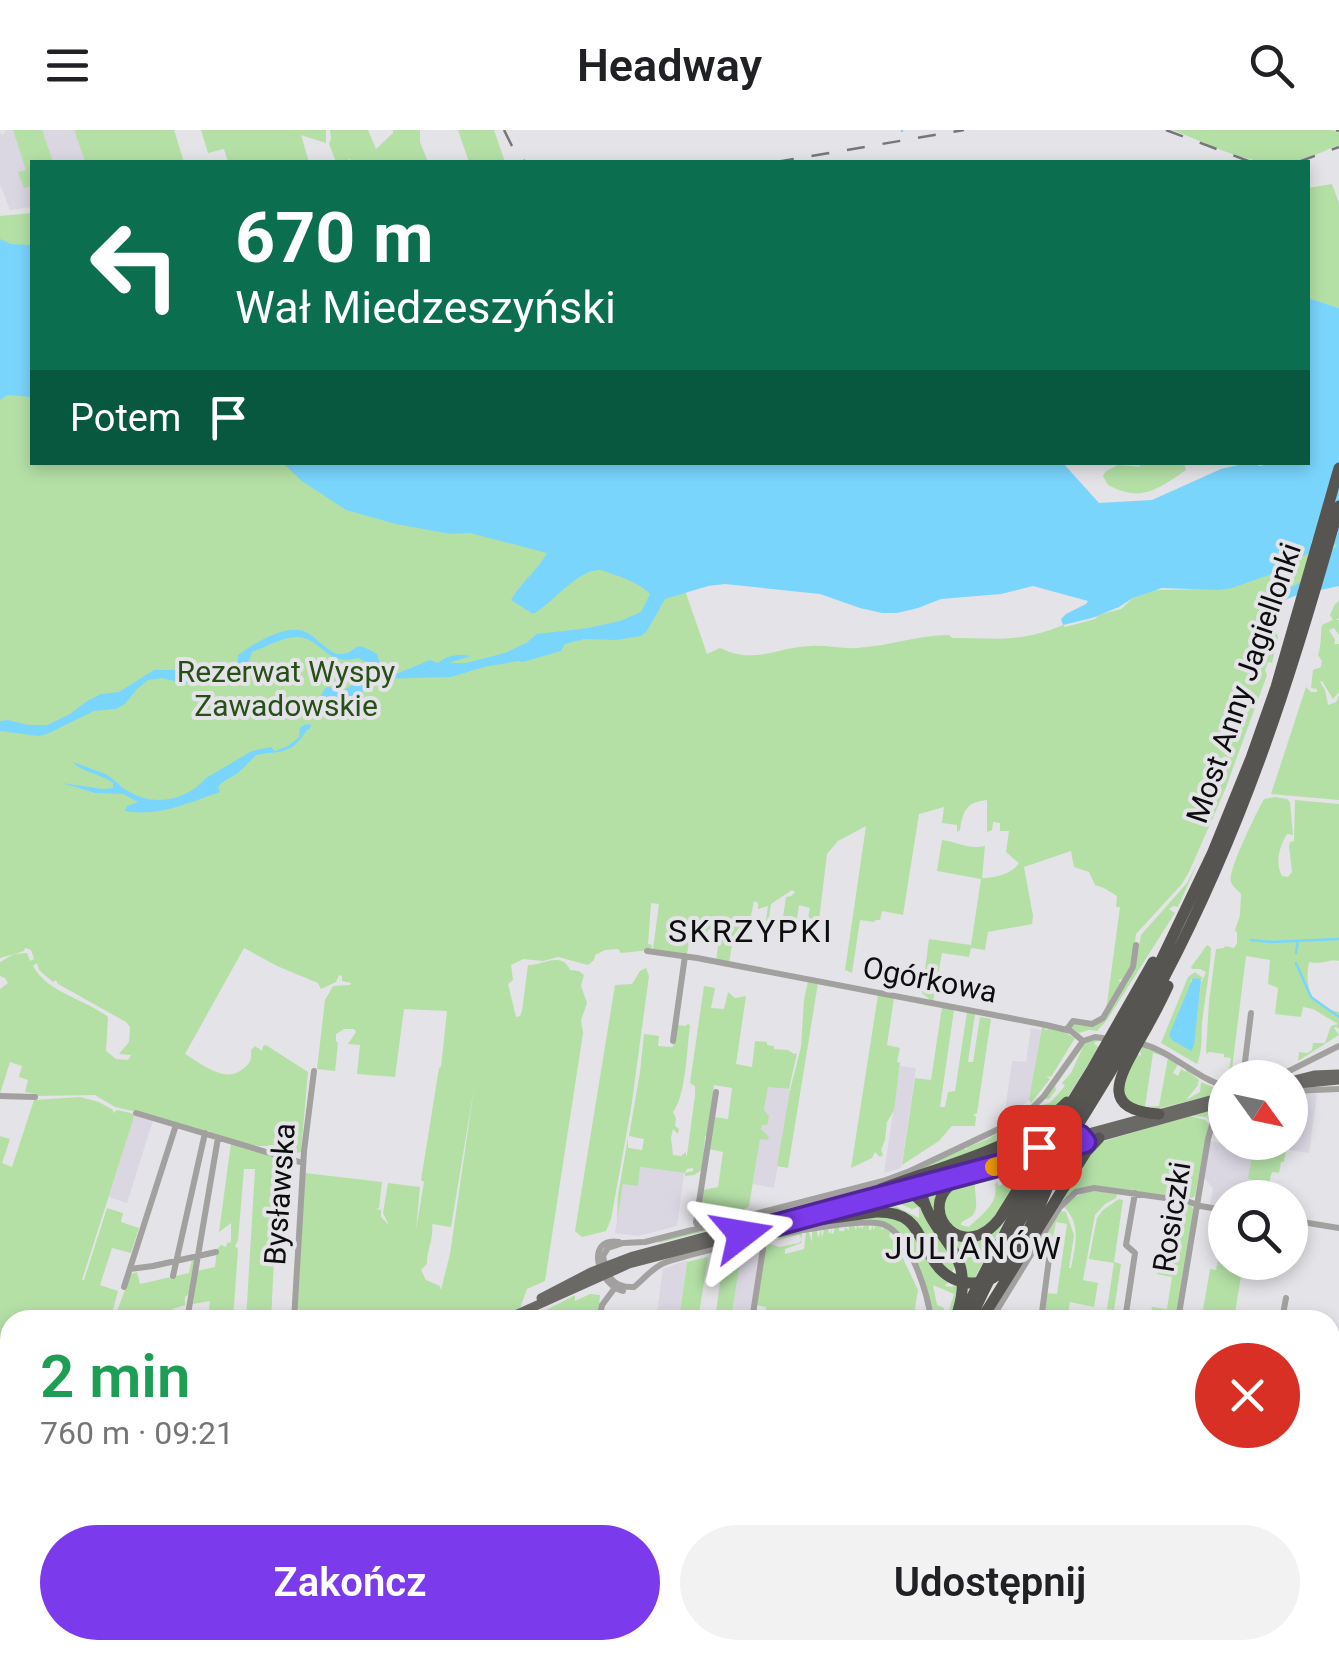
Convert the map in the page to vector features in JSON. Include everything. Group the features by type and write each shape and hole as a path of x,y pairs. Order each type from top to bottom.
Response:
{"highway":[{"name":"Most Anny Jagiellonki","path":"1191,913 1264,723 1339,468"},
{"name":"Most Anny Jagiellonki","path":"1191,913 1242,810 1277,716 1339,506"},
{"path":"1054,1138 1170,980 1191,913"},
{"path":"987,1310 1081,1141 1124,1040 1191,913"},
{"path":"880,1190 1026,1134 1060,1109 1091,1071 1124,1040"},
{"path":"1124,1040 1120,1078 1123,1102 1132,1110 1159,1114"},
{"path":"975,1310 1054,1138 1091,1071"},
{"path":"979,1171 952,1184 941,1200 944,1224 962,1236 977,1237 992,1228 1048,1157 1081,1141 1100,1138"},
{"path":"775,1226 865,1213 893,1213 915,1226 940,1268 956,1280 984,1282 998,1275 1007,1264 1041,1202 1048,1157"},
{"path":"963,1310 1048,1157"},
{"path":"923,1203 924,1182"},
{"path":"896,1192 913,1194 923,1203 955,1253 962,1268 964,1290 960,1310"}],"main road":[{"path":"1308,1078 1339,1077"},
{"path":"524,1310 604,1270 663,1247 880,1190 979,1171 1159,1114 1208,1105"},
{"path":"1100,1138 1208,1107"},
{"path":"604,1270 1081,1141"}],"street":[{"path":"1067,1030 1072,1020 1092,1024 1103,1018 1133,966 1136,945"},
{"name":"Ogórkowa","path":"646,951 1067,1030 1083,1041"},
{"path":"672,1042 685,956"},
{"path":"1245,1060 1251,1013"},
{"path":"929,1310 924,1286 908,1251 884,1224 862,1222 762,1238 664,1263 626,1291 606,1282 603,1256 610,1246 644,1242 889,1179 1027,1113 1041,1100 1083,1041 1098,1037 1152,1046 1208,1080"},
{"path":"1308,1062 1339,1046"},
{"name":"Bysławska","path":"295,1310 303,1163 314,1071"},
{"path":"1308,1087 1339,1089"},
{"path":"698,1228 716,1092"},
{"path":"0,1096 35,1097"},
{"path":"136,1113 303,1163"},
{"path":"124,1287 176,1125"},
{"path":"173,1276 205,1133"},
{"path":"190,1310 218,1138"},
{"name":"Rosiczki","path":"1180,1310 1208,1139"},
{"path":"997,1310 1060,1207 1076,1192 1094,1188 1188,1200 1208,1206"},
{"path":"1127,1310 1135,1254 1126,1245 1134,1193"},
{"path":"1308,1223 1339,1228"},
{"path":"1041,1310 1051,1244 1044,1236"},
{"path":"754,1310 764,1249 762,1238"},
{"path":"130,1268 216,1252"},
{"path":"601,1310 621,1267"},
{"path":"1284,1310 1286,1298"}],"shaded area":[{"path":"6,130 74,130 84,160 30,160 30,207 10,210 0,184 0,133 3,135"},
{"path":"1031,1028 1041,1030 1031,1095 1015,1111 1005,1111 1012,1061 1026,1062"},
{"path":"900,1066 916,1068 901,1168 884,1173"},
{"path":"768,1086 790,1090 774,1188 753,1184"},
{"path":"1308,1093 1317,1094 1308,1153"},
{"path":"135,1114 153,1120 127,1203 109,1197"},
{"path":"1208,1147 1208,1160 1251,1160 1249,1180 1208,1182 1203,1175"},
{"path":"640,1167 684,1173 677,1226 638,1236 615,1233 623,1183"},
{"path":"754,1247 760,1253 751,1310 733,1310 742,1249"},
{"path":"687,1260 680,1310 657,1310 663,1269"}],"green space":[{"path":"13,130 42,130 52,160 30,160 30,186 24,188 18,172 26,170"},
{"path":"74,130 174,130 183,160 84,160"},
{"path":"201,130 326,130 326,143 301,135 308,160 227,160 224,149 208,153"},
{"path":"330,130 368,130 376,149 393,130 420,130 427,160 335,160"},
{"path":"458,130 494,130 504,160 468,160"},
{"path":"1172,130 1339,133 1339,145 1297,160 1254,160"},
{"path":"1332,184 1339,203 1339,308 1310,299 1310,188"},
{"name":"Rezerwat Wyspy Zawadowskie","path":"30,213 30,465 642,465 707,654 720,648 756,655 811,646 857,648 938,635 1021,637 1095,619 1155,590 1225,586 1304,552 1339,517 1339,543 1299,584 1280,591 1282,609 1275,630 1278,637 1272,663 1268,662 1265,670 1267,675 1225,790 1181,885 1136,934 1132,963 1123,979 1118,980 1122,983 1106,1011 1120,907 1116,907 1117,896 1095,885 1089,872 1074,867 1071,851 1024,867 1032,924 988,932 985,950 971,948 969,957 942,953 933,1002 922,993 929,939 971,945 981,879 937,871 942,840 985,846 982,878 1002,875 1019,863 1006,852 1009,831 1000,831 1000,823 993,822 992,830 987,832 987,800 967,809 957,832 957,825 942,823 944,807 919,814 903,915 882,911 880,920 860,920 852,973 845,970 866,826 838,841 827,854 819,920 808,918 810,908 799,905 796,926 782,924 786,897 795,892 792,890 771,904 765,947 768,906 758,909 754,901 745,945 732,944 729,964 716,961 721,925 708,930 707,936 690,936 687,954 653,949 659,904 651,903 651,950 605,950 588,965 558,957 543,961 523,959 511,965 513,980 508,984 516,1017 522,1011 528,965 557,960 570,970 579,971 584,975 581,986 587,1003 581,1020 583,1033 545,1281 527,1289 516,1310 297,1309 305,1173 382,1182 376,1209 381,1210 381,1217 389,1225 383,1213 388,1183 420,1187 416,1230 447,1011 404,1009 395,1077 357,1074 360,1045 348,1044 354,1029 336,1034 335,1071 317,1069 325,1000 333,986 351,983 342,981 339,975 336,982 321,989 318,983 244,948 185,1054 212,1070 233,1074 248,1065 255,1046 262,1051 266,1045 308,1072 301,1152 277,1153 270,1146 236,1141 115,1107 95,1095 35,1096 25,1092 28,1080 19,1077 22,1066 10,1062 0,1094 0,989 8,983 0,976 0,962 14,954 27,953 30,961 34,959 31,950 25,948 0,958 0,216","holes":["37,963 53,982 56,980 126,1022 130,1027 129,1042 119,1054 131,1055 128,1060 116,1059 106,1051 108,1017 48,983 33,966","474,1088 450,1254 441,1290 426,1280 421,1270 427,1264 432,1224 451,1227"]},
{"path":"1118,465 1185,465 1186,470 1158,488 1140,493 1108,485 1103,476"},
{"path":"1339,601 1339,635 1334,628 1329,630 1334,644 1339,644 1339,692 1333,699 1320,682 1328,705 1336,702 1339,695 1339,800 1271,794 1306,687 1317,692 1311,688 1313,670 1321,667 1318,655 1322,625 1333,620 1330,615"},
{"path":"1275,797 1290,802 1293,835 1287,834 1278,860 1282,876 1288,877 1292,872 1289,846 1294,841 1295,800 1339,804 1339,961 1309,962 1308,980 1316,1001 1339,1012 1339,1029 1334,1028 1339,1035 1300,1060 1299,1052 1312,1050 1313,1043 1325,1043 1331,1026 1338,1024 1303,1007 1301,1017 1275,1014 1278,988 1268,984 1270,960 1246,956 1233,1060 1206,1051 1216,949 1234,948 1237,943 1235,930 1241,894 1231,883 1233,866 1264,799"},
{"path":"1198,862 1178,907 1169,909 1175,913 1107,1020 1097,1031 1079,1033 1071,1027 1075,1023 1091,1026 1104,1020 1136,961 1141,935 1187,883"},
{"path":"1207,945 1211,948 1197,1064 1161,1043 1188,977 1195,972 1203,978 1191,980 1193,1049 1201,983 1206,972 1191,967"},
{"path":"646,968 649,976 631,1109 611,1219 606,1231 582,1237 575,1231 615,985 632,984"},
{"path":"808,981 818,983 788,1168 777,1166 801,1047"},
{"path":"704,986 715,988 711,1008 724,1009 728,992 735,998 746,996 736,1064 752,1067 755,1041 797,1053 789,1089 768,1087 764,1110 769,1116 767,1125 761,1129 769,1137 760,1139 746,1210 732,1214 730,1208 726,1213 726,1206 701,1210 703,1190 718,1187 723,1152 709,1149 714,1117 728,1119 732,1088 714,1085 703,1169 694,1175 640,1167 638,1186 623,1184 617,1221 628,1138 628,1148 642,1150 644,1139 629,1136 644,1034 659,1036 658,1046 673,1047 677,1025 688,1024 683,1083 673,1112 679,1129 678,1134 673,1129 671,1138 673,1155 687,1155 695,1095 695,1086 690,1083"},
{"path":"878,995 894,998 887,1045 900,1048 894,1110 887,1122 883,1155 875,1152 872,1158 851,1168"},
{"path":"942,1007 954,1010 940,1107 945,1107 948,1092 955,1091 967,1012 975,1014 968,1062 973,1062 980,1017 991,1019 977,1113 973,1115 975,1126 952,1126 939,1141 902,1165 915,1078 931,1080"},
{"path":"1042,1027 1075,1038 1031,1103 1029,1100"},
{"path":"1104,1040 1095,1042 1099,1047 1069,1095 1025,1130 897,1181 804,1205 890,1181 990,1138 1050,1103 1065,1086 1062,1083 1083,1047 1056,1090 1045,1099 1085,1043"},
{"path":"1140,1046 1164,1056 1153,1053 1145,1107 1159,1106 1168,1058 1178,1064 1173,1073 1178,1076 1181,1069 1186,1069 1199,1080 1186,1100 1200,1092 1201,1082 1208,1085 1208,1096 1142,1110 1123,1096 1123,1080 1137,1054 1141,1056"},
{"path":"80,1097 99,1102 113,1113 117,1110 135,1114 82,1280 107,1208 123,1213 121,1222 139,1228 131,1253 112,1248 100,1285 118,1291 113,1310 0,1310 0,1136 10,1139 2,1163 12,1167 34,1100"},
{"path":"1208,1110 1208,1119 1207,1115 1190,1116 1208,1123 1195,1196 1091,1186 1075,1190 1061,1202 995,1310 991,1310 1098,1143"},
{"path":"231,1143 279,1157 271,1310 247,1310 255,1169 244,1169 235,1246 238,1249 234,1310 209,1310 210,1301 193,1304 197,1271 215,1267 217,1249 231,1242 231,1223 219,1232"},
{"path":"1034,1160 1024,1164 1028,1167 996,1219 977,1234 958,1232 947,1219 945,1198 960,1184 996,1171 1000,1174 970,1182 997,1179 975,1184 976,1209 961,1223 969,1227 992,1203 995,1184 1009,1182 1003,1172 1005,1168"},
{"path":"1251,1160 1284,1160 1279,1173 1272,1172 1270,1180 1248,1179"},
{"path":"1038,1164 964,1299 966,1289 923,1188 954,1179 938,1216 976,1240"},
{"path":"1086,1193 1117,1194 1095,1215 1083,1280 1098,1283 1094,1307 1070,1302 1069,1310 1043,1310 1046,1293 1057,1294 1067,1224 1056,1222 1053,1237 1048,1233 1061,1211 1066,1212 1074,1235 1071,1268 1075,1228 1064,1207"},
{"path":"905,1195 915,1197 960,1268 954,1310 949,1310 954,1294 933,1285 937,1305 944,1310 931,1310 905,1241 888,1224 867,1219 771,1232 869,1215 902,1220 949,1281 945,1286 952,1287 958,1272 954,1268 951,1274 902,1212 819,1217 885,1201 919,1218 919,1207 912,1209 898,1199 895,1203 891,1201"},
{"path":"1119,1199 1123,1200 1114,1262 1121,1264 1114,1310 1107,1309 1114,1263 1089,1259 1097,1218"},
{"path":"1184,1204 1190,1205 1195,1211 1179,1310 1152,1310 1167,1309 1172,1277 1157,1274 1161,1247 1176,1249"},
{"path":"771,1211 779,1212 659,1243 658,1240"},
{"path":"869,1224 871,1230 873,1224 873,1230 876,1225 882,1227 881,1231 884,1227 891,1232 889,1236 918,1290 915,1310 766,1310 756,1305 765,1246 801,1240 801,1243 785,1249 785,1254 804,1249 806,1232 812,1242 812,1231 817,1231 818,1238 821,1230 822,1238 828,1229 833,1234 835,1228 844,1231 854,1225 856,1230 857,1225 862,1229"},
{"path":"742,1249 733,1310 716,1310 724,1253"},
{"path":"708,1257 700,1310 680,1310 687,1262"},
{"path":"192,1259 195,1260 191,1292 185,1297 185,1305 170,1310 117,1310 131,1274 137,1272 140,1284 189,1273"},
{"path":"1208,1280 1240,1280 1236,1310 1203,1310"},
{"path":"590,1294 600,1295 599,1310 546,1310 575,1295 575,1301"}],"water":[{"path":"0,239 30,245 30,397 7,395 0,400"},
{"path":"1310,299 1339,308 1339,586 1278,603 1279,589 1304,579 1337,545 1313,539 1311,543 1316,549 1269,575 1232,588 1162,588 1092,618 1063,625 1061,619 1066,614 1088,601 1033,586 1001,594 941,599 897,613 882,613 820,594 725,584 665,599 641,636 584,639 565,644 561,651 523,662 484,667 451,677 378,679 358,695 333,706 317,704 325,688 343,691 359,680 372,678 374,666 358,658 339,659 307,639 293,637 252,652 240,672 192,683 148,680 116,709 94,711 47,734 0,731 0,721 47,725 101,694 119,692 154,670 205,673 216,668 237,668 238,655 291,630 304,631 337,654 358,647 368,649 377,654 383,674 391,676 430,660 438,663 453,656 471,656 449,663 466,663 505,653 537,634 620,621 641,612 650,594 625,578 592,571 533,614 511,600 547,553 470,533 451,534 396,524 346,510 285,465 1065,465 1099,503 1152,500 1221,469 1310,465"},
{"path":"307,724 310,729 290,748 256,755 218,787 220,792 173,808 125,811 138,802 123,794 95,793 62,783 113,788 113,783 73,762 107,775 138,796 169,799 189,792 252,751 271,747 275,751 288,746 299,737 300,727"},
{"path":"1193,978 1201,981 1191,1051 1169,1035"}],"waterway":[{"path":"1251,940 1339,939"},
{"path":"1296,953 1298,941"},
{"path":"1296,963 1311,997 1339,1017"}],"railway":[{"path":"504,130 523,160"},
{"path":"788,160 964,130"},
{"path":"1166,130 1246,160"},
{"path":"1303,160 1339,147"}],"slow traffic":[{"path":"994,1167 1072,1145"}],"district":[{"name":"SKRZYPKI","path":"751,931"},
{"name":"JULIANÓW","path":"974,1248"}],"route":[{"path":"742,1234 1085,1142 1080,1136 1039,1147"}]}
